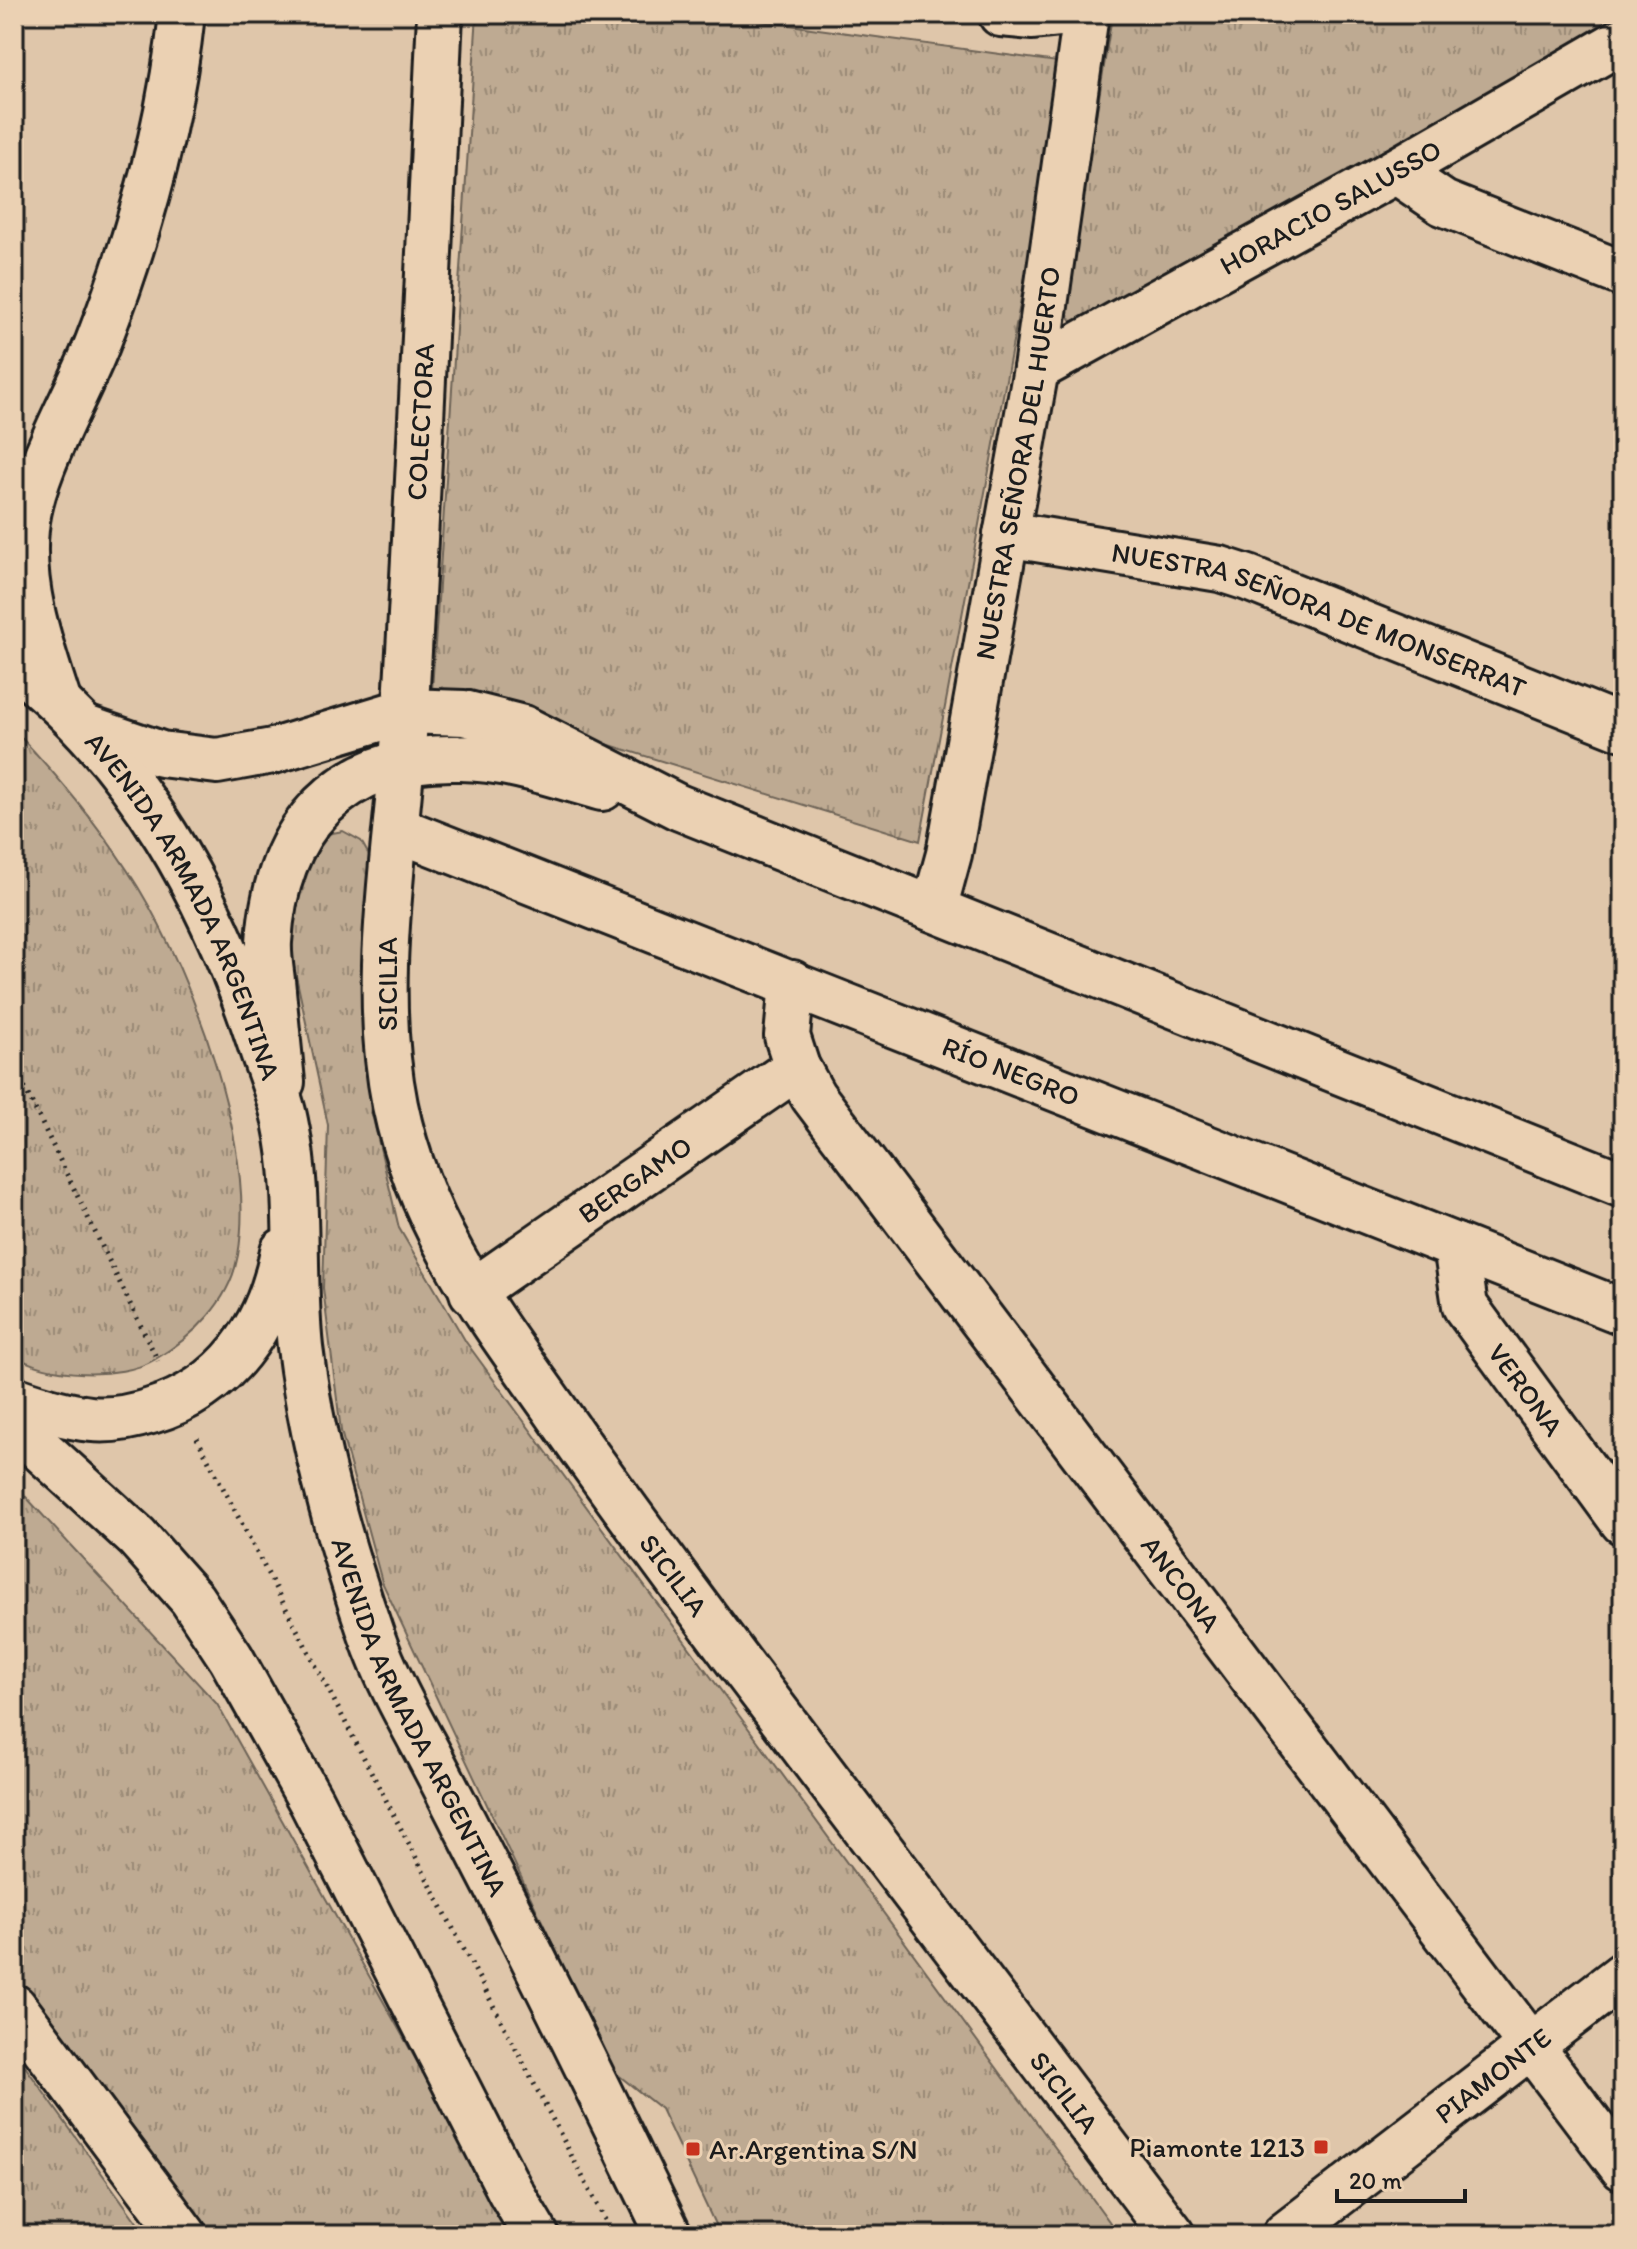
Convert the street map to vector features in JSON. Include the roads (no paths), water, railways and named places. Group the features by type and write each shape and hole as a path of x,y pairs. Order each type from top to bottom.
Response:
{"main road":[{"path":"182,14 178,57 157,158 135,242 97,345 39,480 26,525 24,569 34,625 40,688 161,754 217,761 273,751 405,711 464,713 523,728 678,807 1623,1185"},
{"name":"COLECTORA","path":"397,829 440,14"},
{"path":"1001,14 1033,17 1061,14"},
{"name":"NUESTRA SEÑORA DEL HUERTO","path":"934,909 949,854 1036,369 1086,14"},
{"name":"HORACIO SALUSSO","path":"1036,369 1396,171 1623,40"},
{"path":"1396,171 1443,203 1623,274"},
{"name":"NUESTRA SEÑORA DE MONSERRAT","path":"1006,534 1220,569 1623,728"},
{"name":"AVENIDA ARMADA ARGENTINA","path":"40,688 122,771 160,826 206,907 249,1007 288,1140 300,1347 325,1482 343,1552 374,1642 403,1705 669,2235"},
{"path":"288,1140 268,945 275,892 297,835 334,793 369,773 402,761 459,757 517,765 678,807"},
{"name":"RÍO NEGRO","path":"397,829 1623,1312"},
{"name":"SICILIA","path":"397,829 385,954 386,1040 394,1100 408,1158 427,1209 472,1292 631,1520 1173,2235"},
{"name":"ANCONA","path":"792,983 787,1036 797,1067 813,1096 1623,2168"},
{"name":"BERGAMO","path":"472,1292 797,1067"},
{"name":"AVENIDA ARMADA ARGENTINA","path":"14,1399 43,1410 93,1419 134,1416 179,1403 211,1381 243,1350 266,1311 279,1272 288,1223 288,1140"},
{"name":"VERONA","path":"1456,1246 1465,1306 1623,1522"},
{"path":"14,1425 137,1537 192,1599 231,1658 305,1789 510,2191 536,2235"},
{"name":"PIAMONTE","path":"1285,2235 1623,1975"},
{"path":"14,2007 184,2235"}],"place":[{"name":"Piamonte 1213","path":"1321,2147"},
{"name":"Ar.Argentina S/N","path":"693,2149"}]}
